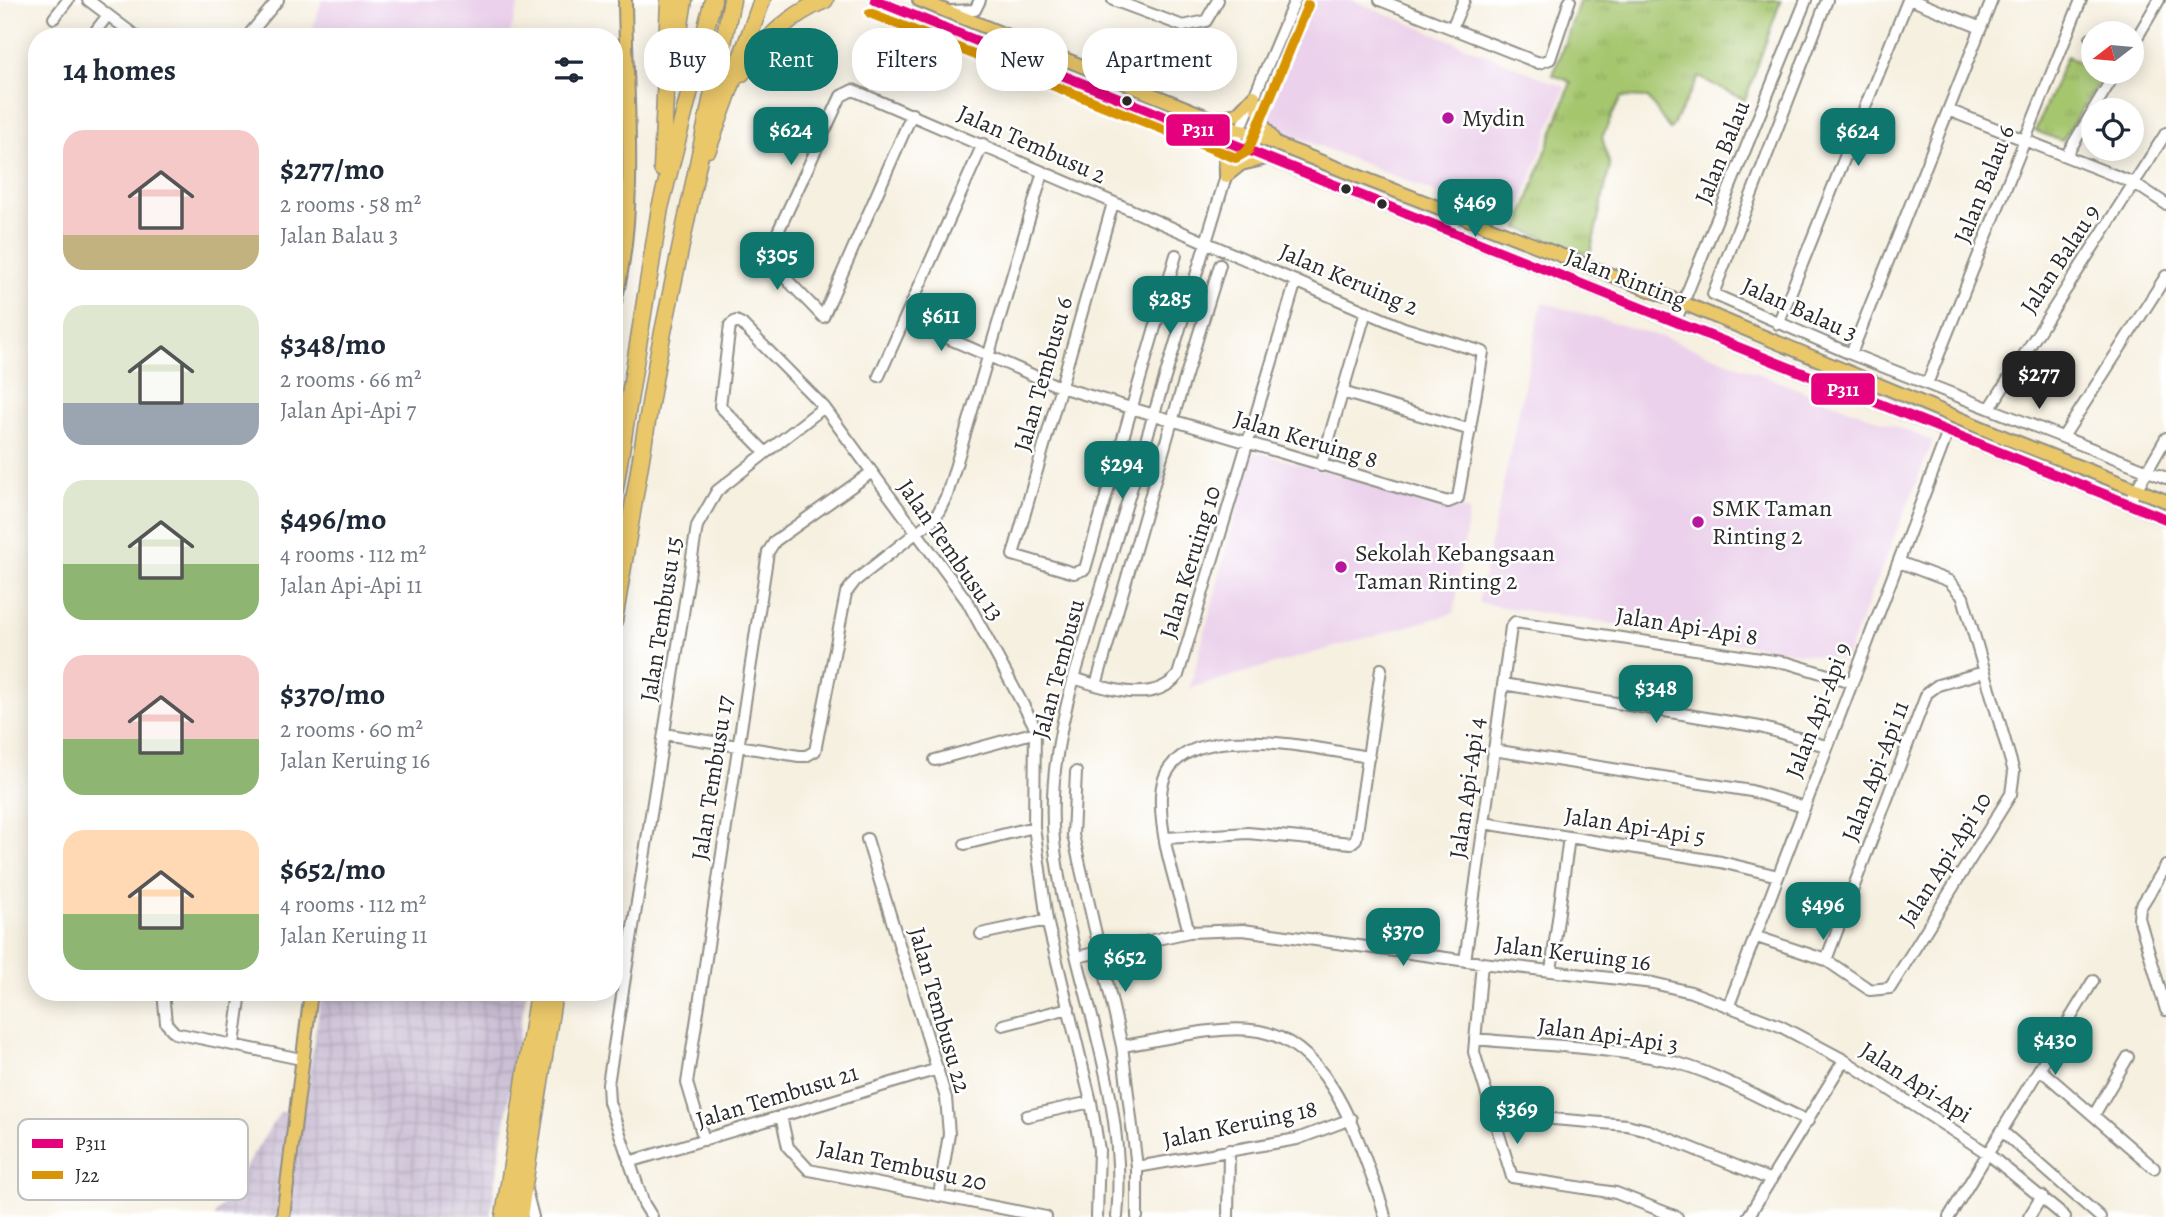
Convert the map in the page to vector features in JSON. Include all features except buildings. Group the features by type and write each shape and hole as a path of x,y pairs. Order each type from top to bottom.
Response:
{"highway":[{"path":"660,208 669,0"},
{"path":"666,97 684,0"},
{"path":"623,438 660,208 713,0"},
{"path":"623,566 657,356 732,0"},
{"path":"693,192 762,0"},
{"path":"718,119 740,76 767,39 792,16 825,0"},
{"path":"506,1215 537,1001"},
{"path":"506,1215 524,1180 553,1001"}],"main road":[{"path":"623,259 629,188 625,0"},
{"name":"Jalan Rinting","path":"875,0 2166,519"},
{"name":"Jalan Rinting","path":"919,0 1277,145 1684,303 2006,438 2166,501"},
{"path":"1212,119 1237,114 1254,96 1263,125 1277,145"},
{"path":"1209,133 1223,146 1226,176"},
{"path":"1226,176 1241,164 1268,158"},
{"path":"283,1217 310,1001"}],"street":[{"path":"54,18 68,0"},
{"path":"88,0 125,28"},
{"path":"255,28 278,0"},
{"path":"948,11 971,12 980,0"},
{"path":"1114,0 1166,21 1195,26 1206,21 1218,0"},
{"name":"Jalan Tembusu","path":"1116,1217 1119,1171 1114,1108 1077,957 1054,839 1055,777 1060,736 1074,678 1240,130 1295,0"},
{"path":"1380,0 1539,63 1550,60 1570,0"},
{"path":"1452,28 1464,0"},
{"name":"Jalan Balau","path":"1676,320 1806,0"},
{"name":"Jalan Balau 3","path":"1827,0 1711,291 1778,324 2166,478"},
{"path":"1778,324 1910,0 1981,28"},
{"path":"1851,354 1992,0"},
{"name":"Jalan Balau 6","path":"1927,384 2081,0"},
{"path":"2144,26 2159,0"},
{"path":"98,28 108,15"},
{"name":"Jalan Tembusu 2","path":"912,114 823,317 770,262 769,251 841,96 853,90 912,114 983,144 1205,243"},
{"path":"1948,110 2134,183 2166,204"},
{"path":"2066,156 2081,130"},
{"name":"Jalan Balau 9","path":"1990,408 2166,133"},
{"path":"879,376 983,144"},
{"path":"664,734 806,757 815,751 846,593 855,581 917,535 936,517 947,495 1043,172"},
{"name":"Jalan Tembusu 6","path":"1113,203 1013,555 1074,573 1085,569 1133,408"},
{"name":"Jalan Keruing 2","path":"1205,243 1404,328 1479,349 1484,357 1471,430"},
{"path":"1133,408 1176,255"},
{"path":"1074,678 1097,685 1172,421 1220,265"},
{"path":"2063,437 2166,276"},
{"name":"Jalan Keruing 10","path":"1097,685 1128,693 1162,686 1178,675 1296,281"},
{"path":"1321,466 1366,312"},
{"name":"Jalan Keruing 8","path":"905,320 1060,387 1448,502 1458,498 1471,430"},
{"name":"Jalan Tembusu 13","path":"765,452 720,406 730,325 736,321 824,407 967,601 1036,732 1034,827 1047,920 1091,1102 1099,1150 1097,1217"},
{"path":"1342,392 1471,430"},
{"name":"Jalan Tembusu 15","path":"623,990 697,526 717,491 824,407"},
{"name":"Jalan Api-Api 9","path":"1730,1005 1826,746 1948,432"},
{"path":"2128,504 2134,489 2166,438"},
{"name":"Jalan Tembusu 17","path":"704,1140 687,1083 768,552 775,541 872,472"},
{"name":"Jalan Api-Api 10","path":"1757,937 1826,960 1870,990 1890,988 2011,794 2014,772 1958,588 1950,581 1899,562"},
{"name":"Jalan Api-Api 8","path":"1515,622 1788,663 1851,682"},
{"name":"Jalan Api-Api 4","path":"1465,961 1493,750 1515,622"},
{"path":"1166,838 1248,833 1344,844 1356,839 1381,670"},
{"name":"Jalan Api-Api 11","path":"1826,960 1927,693 1938,685 1984,672"},
{"path":"1503,684 1760,727 1826,746"},
{"path":"934,760 1036,732"},
{"path":"1189,932 1166,838 1161,794 1177,761 1193,750 1228,741 1261,741 1369,757"},
{"path":"1493,750 1751,791 1804,807"},
{"path":"1076,772 1073,835 1098,952 1122,1046 1137,1167 1137,1217"},
{"name":"Jalan Api-Api 5","path":"1484,823 1721,862 1778,876"},
{"path":"965,844 1034,827"},
{"path":"1551,971 1569,837"},
{"name":"Jalan Tembusu 22","path":"867,839 946,1098 949,1134 939,1195"},
{"path":"2165,1002 2139,918 2140,908 2166,866"},
{"path":"981,934 1047,920"},
{"name":"Jalan Keruing 16","path":"1077,957 1189,932 1243,930 1465,961 1653,983 1730,1005"},
{"path":"1482,963 1475,1039 1476,1063 1512,1177 1603,1190 1677,1217"},
{"path":"1949,1217 2093,981"},
{"path":"164,1001 166,1023 170,1029 301,1059"},
{"path":"234,1044 240,1001"},
{"name":"Jalan Tembusu 15","path":"621,1001 608,1084 609,1102 644,1204 652,1217"},
{"name":"Jalan Api-Api","path":"1730,1005 1780,1026 1844,1060 1987,1153 2066,1217"},
{"path":"1003,1024 1069,1008"},
{"path":"1122,1046 1237,1030 1261,1032 1282,1040 1304,1055 1328,1081 1351,1119 1385,1217"},
{"name":"Jalan Api-Api 3","path":"1475,1039 1621,1053 1667,1061 1702,1072 1808,1121"},
{"path":"2094,1115 2127,1057"},
{"path":"1748,1217 1844,1060"},
{"name":"Jalan Tembusu 21","path":"629,1162 938,1069"},
{"path":"2041,1070 2154,1168"},
{"path":"1027,1116 1091,1102"},
{"path":"1491,1114 1627,1125 1647,1130 1771,1180"},
{"name":"Jalan Tembusu 20","path":"780,1116 788,1147 809,1170 1020,1214 1046,1217"},
{"name":"Jalan Keruing 18","path":"1137,1167 1310,1136 1351,1119"},
{"path":"2003,1132 2100,1217"},
{"path":"1228,1217 1229,1150"},
{"path":"524,1180 533,1217"},
{"path":"2029,1217 2042,1196"}],"shaded area":[{"path":"322,0 520,0 512,28 313,28"},
{"path":"1306,0 1352,0 1565,87 1514,224 1272,127 1264,109"},
{"name":"SMK Taman Rinting 2","path":"1542,302 1666,338 1933,441 1845,660 1478,603"},
{"name":"Sekolah Kebangsaan Taman Rinting 2","path":"1252,451 1469,511 1454,613 1190,688"},
{"path":"321,1001 525,1001 490,1217 214,1217 225,1200 248,1200 248,1163 280,1112 302,1114"}],"green space":[{"path":"1580,0 1781,0 1745,100 1699,77 1670,130 1648,98 1621,97 1602,137 1610,166 1590,255 1518,228 1571,82 1553,75"},
{"path":"2067,56 2081,64 2081,84 2098,84 2089,98 2081,98 2081,111 2062,141 2035,131"}],"transit line":[{"name":"P311","path":"875,0 2166,519"},
{"name":"J22","path":"870,13 1236,158 1248,151 1308,5"}],"place":[{"name":"Mydin","path":"1448,118"},
{"name":"SMK Taman Rinting 2","path":"1698,522"},
{"name":"Sekolah Kebangsaan Taman Rinting 2","path":"1341,567"}]}
